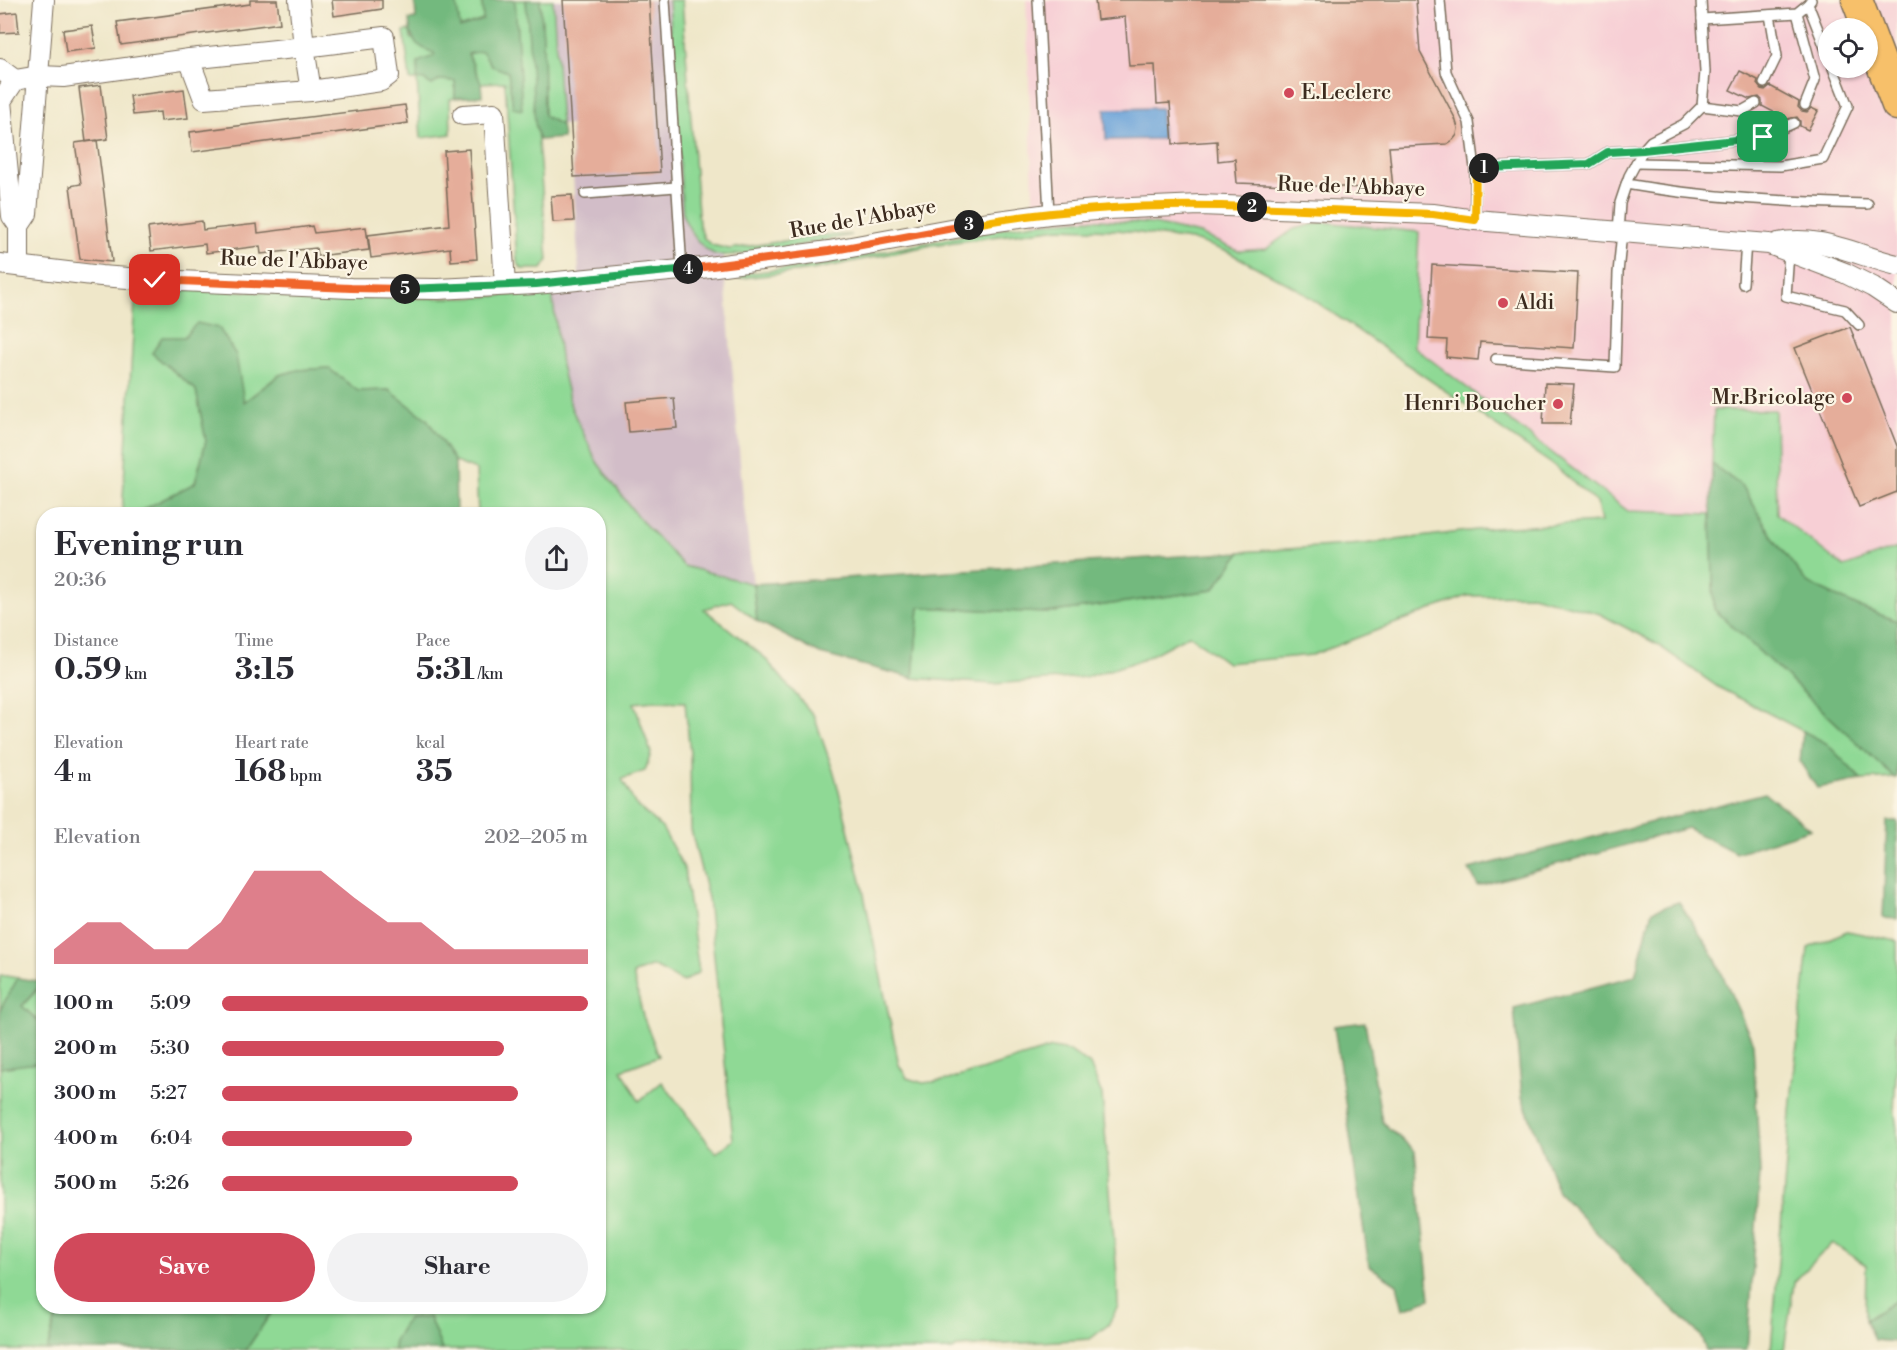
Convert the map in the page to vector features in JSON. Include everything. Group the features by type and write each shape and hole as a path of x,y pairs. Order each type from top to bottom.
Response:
{"main road":[{"path":"1857,0 1897,105"},
{"path":"1873,0 1897,59"}],"street":[{"path":"10,265 19,226 27,214 44,0"},
{"path":"299,0 311,91"},
{"path":"19,226 12,216 1,101 7,75 63,77 189,59 384,37 389,75 381,81 311,91 204,99 189,59"},
{"path":"463,115 494,113 506,285"},
{"name":"Rue de l'Abbaye","path":"10,265 155,280 438,289 682,270 829,251 983,223 1049,214 1200,205 1433,214 1475,220 1769,244 1863,282 1897,303"},
{"name":"Rue de l'Abbaye","path":"1769,244 1783,241 1834,245 1897,265"}],"lane":[{"path":"664,0 682,270"},
{"path":"1038,0 1049,214"},
{"path":"1440,0 1446,72 1469,122 1476,168 1475,220"},
{"path":"1496,359 1615,367 1620,203 1626,184 1643,150 1652,141 1684,124 1702,106 1705,72 1701,0"},
{"path":"1702,19 1797,13 1810,2 1818,26"},
{"path":"1797,13 1815,80 1805,105"},
{"path":"1764,83 1777,56 1770,15"},
{"path":"1636,163 1780,166 1823,159 1848,106 1837,78"},
{"path":"1702,106 1742,111 1756,103"},
{"path":"1476,168 1589,164 1608,152 1763,137 1794,123"},
{"path":"1626,184 1665,191 1792,202 1868,204"},
{"path":"585,194 676,187"},
{"path":"1743,284 1746,242"},
{"path":"1789,252 1786,296 1845,310 1859,325"}],"shaded area":[{"path":"553,0 669,0 692,235 717,256 723,255 743,498 753,584 684,566 637,516 597,462 571,407 561,365 552,292 580,290 570,125 561,125"},
{"path":"1026,0 1897,0 1897,548 1844,567 1777,514 1775,410 1714,411 1711,514 1628,511 1414,347 1294,229 1266,249 1238,251 1200,234 1034,223"}],"green space":[{"path":"415,0 456,0 460,28 483,20 482,0 515,0 522,110 513,108 508,72 492,66 482,51 468,54 481,83 482,96 455,98 455,81 440,80 432,85 417,79 418,62 434,56 434,53 418,45 411,33 409,20 416,19"},
{"path":"456,0 482,0 483,20 460,28"},
{"path":"515,0 526,0 548,260 542,269 522,269 517,262 505,82 481,83 468,53 483,51 492,66 508,71 513,108 521,109"},
{"path":"526,0 540,0 544,116 561,125 563,138 539,140 535,123"},
{"path":"540,0 553,0 561,125 544,116"},
{"path":"669,0 682,0 699,225 704,238 712,245 729,249 825,235 851,235 738,255 714,254 695,238 683,216"},
{"path":"410,30 411,38 435,53 440,80 455,81 455,98 450,99 451,134 421,138 417,80 410,80 404,31"},
{"path":"1088,219 1154,224 1200,234 1238,251 1266,249 1294,229 1323,222 1419,232 1414,347 1628,511 1711,514 1714,609 1895,778 1862,780 1826,743 1718,687 1655,643 1600,614 1532,595 1467,596 1312,655 1227,663 1189,635 1142,660 1086,677 993,684 913,678 919,607 1046,613 1213,590 1241,552 1363,544 1493,528 1601,522 1597,503 1556,467 1296,288 1228,252 1197,241 1118,230 1059,228 932,245 812,270 726,280 725,276 817,265 1034,223"},
{"path":"136,285 158,299 175,301 180,292 190,288 358,298 467,298 552,292 561,365 571,407 597,462 637,516 684,566 753,584 757,621 731,601 704,609 764,657 814,716 835,776 862,885 899,1065 907,1078 923,1083 948,1080 1052,1048 1070,1051 1090,1065 1102,1095 1117,1275 1118,1306 1108,1325 1090,1339 957,1347 952,1350 442,1350 429,1317 395,1339 394,1350 246,1350 270,1314 606,1314 606,507 478,507 476,470 455,462 427,419 389,390 358,391 328,368 298,370 279,375 244,402 184,337 152,353 196,390 206,441 195,483 149,507 122,507","holes":["685,702 690,754 691,830 708,898 733,1140 716,1153 662,1082 639,1101 622,1070 659,1056 643,1016 633,974 653,966 683,982 699,972 684,868 662,828 635,804 622,779 645,771 651,753 634,703"]},
{"path":"197,323 219,328 236,355 244,402 280,375 298,370 328,368 358,391 389,390 427,419 455,462 456,507 149,507 195,483 206,441 196,390 152,353 162,337 184,337"},
{"path":"1714,410 1775,410 1777,514 1844,567 1897,548 1897,621 1807,583 1775,541 1743,487 1712,464"},
{"path":"1712,464 1743,487 1775,541 1807,583 1897,621 1897,777 1895,778 1714,609"},
{"path":"1241,552 1213,590 1046,613 919,607 913,678 820,654 757,621 753,584"},
{"path":"1803,731 1826,743 1862,780 1817,788 1800,762"},
{"path":"1765,793 1811,829 1736,853 1687,828 1478,886 1469,869"},
{"path":"1887,821 1897,821 1897,919 1883,918"},
{"path":"1679,902 1714,956 1753,1043 1760,1173 1747,1350 1706,1350 1700,1335 1637,1275 1558,1192 1522,1097 1514,1008 1635,976 1652,911"},
{"path":"1847,931 1897,941 1897,1059 1894,1109 1897,1129 1897,1300 1865,1320 1866,1265 1832,1243 1794,1282 1784,1350 1771,1350 1791,1101 1808,948"},
{"path":"0,975 18,978 0,1010"},
{"path":"18,978 36,981 36,990 22,1006 36,1019 36,1063 0,1068 0,1010"},
{"path":"36,991 36,1019 22,1006"},
{"path":"1365,1022 1382,1122 1415,1151 1430,1299 1403,1309 1397,1284 1369,1266 1334,1026"},
{"path":"36,1062 36,1314 57,1314 47,1350 0,1350 0,1068"},
{"path":"1897,1300 1897,1342 1874,1340 1865,1320"},
{"path":"57,1314 270,1314 246,1350 47,1350"},
{"path":"429,1317 442,1350 394,1350 395,1339 407,1319"}],"water":[{"path":"1161,108 1162,139 1106,140 1105,109"}],"building":[{"path":"250,0 277,0 280,23 121,45 117,22 250,4"},
{"path":"332,0 382,0 382,9 334,16"},
{"path":"563,0 649,0 660,172 574,177"},
{"name":"E.Leclerc","path":"1095,0 1416,0 1420,52 1455,118 1458,128 1457,135 1447,144 1389,147 1393,189 1237,183 1235,159 1218,161 1217,141 1173,144 1170,103 1157,104 1155,65 1129,66 1125,17 1097,20"},
{"path":"17,12 19,32 0,33 0,14"},
{"path":"92,26 96,48 66,52 63,30"},
{"path":"1740,71 1758,80 1757,84 1761,89 1765,90 1770,86 1799,102 1798,107 1802,111 1807,112 1811,108 1818,111 1808,130 1800,126 1797,117 1787,119 1762,106 1762,100 1759,97 1749,99 1730,90"},
{"path":"101,85 108,139 86,142 79,88"},
{"path":"184,89 188,118 161,121 160,112 133,115 130,96"},
{"path":"405,105 408,123 192,152 190,132"},
{"path":"97,140 112,262 80,259 70,186 81,184 75,143"},
{"path":"469,149 477,259 451,261 450,248 371,258 368,235 449,225 444,151"},
{"path":"572,195 574,221 553,222 551,196"},
{"path":"202,221 203,230 257,224 258,233 312,226 314,233 366,227 369,250 317,256 316,248 261,254 260,246 206,253 205,244 151,251 148,228"},
{"name":"Aldi","path":"1432,265 1578,273 1574,348 1480,342 1478,360 1446,357 1447,340 1428,339"},
{"name":"Mr.Bricolage","path":"1850,327 1897,446 1897,492 1859,507 1795,348"},
{"name":"Henri Boucher","path":"1545,383 1574,384 1570,424 1543,424"},
{"path":"674,398 677,428 629,432 626,402"}],"place":[{"name":"E.Leclerc","path":"1289,93"},
{"name":"Aldi","path":"1503,303"},
{"name":"Mr.Bricolage","path":"1847,398"},
{"name":"Henri Boucher","path":"1558,404"}],"route":[{"path":"155,280 438,289 536,284 701,268 829,251 983,223 1107,209 1200,205 1433,214 1475,220 1476,168 1589,164 1608,152 1763,137"}]}
